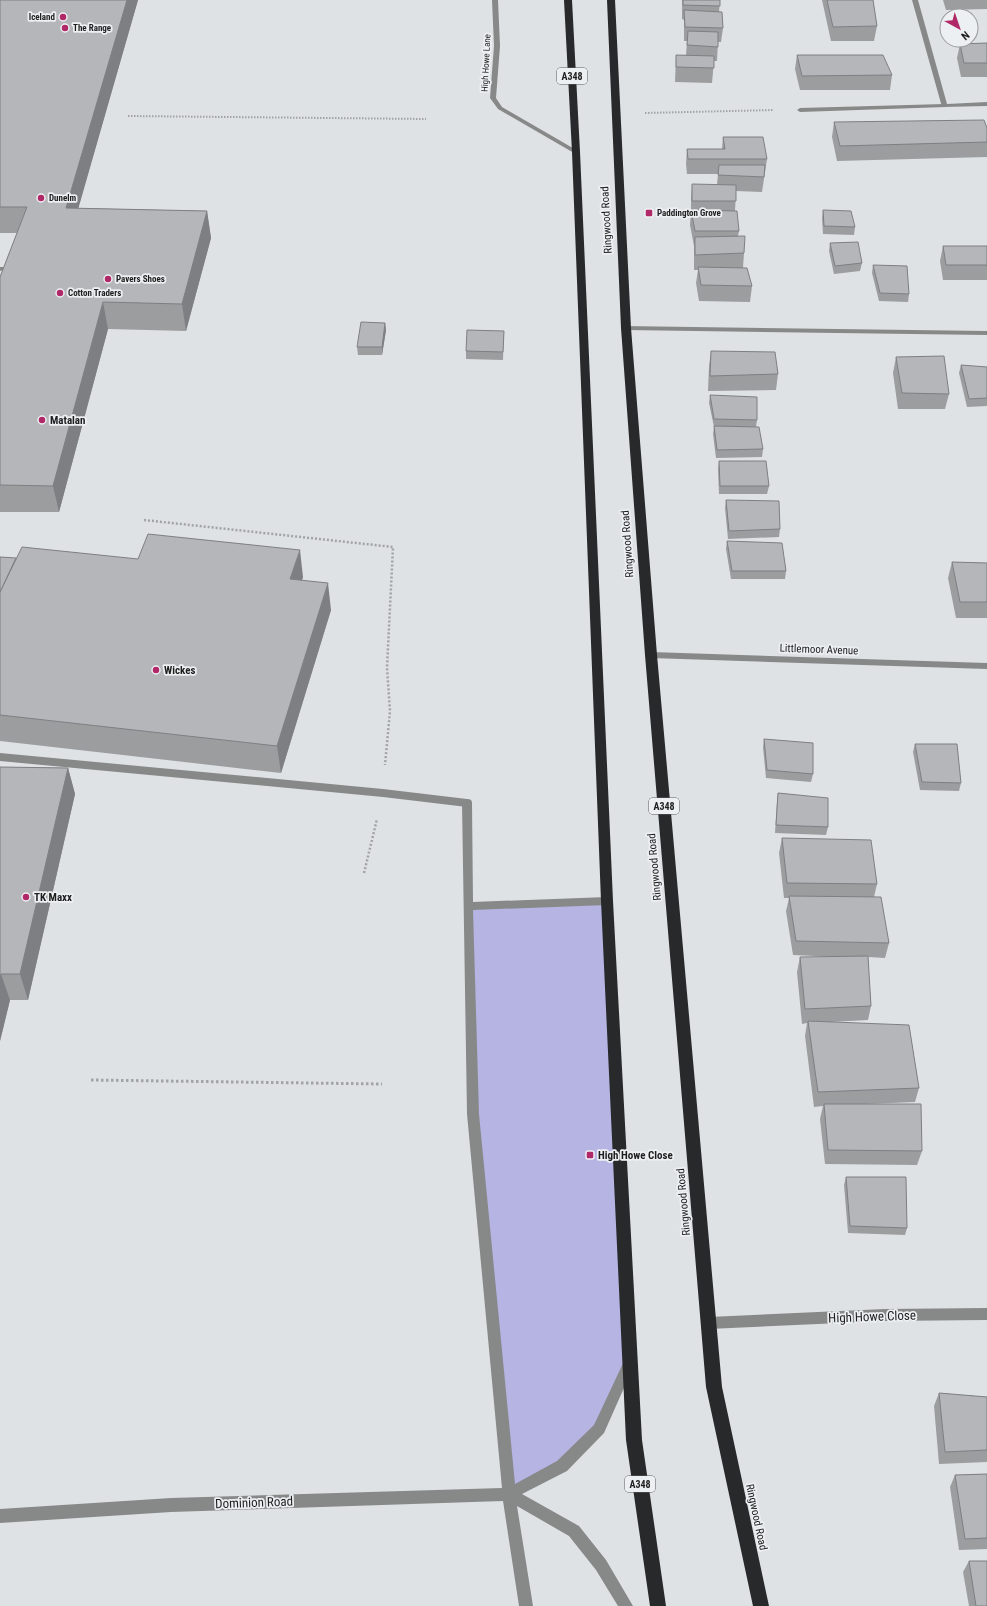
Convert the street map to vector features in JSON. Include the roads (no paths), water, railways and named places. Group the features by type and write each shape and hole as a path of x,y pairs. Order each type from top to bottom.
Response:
{"highway":[{"name":"A348","path":"568,0 576,152 607,901 634,1440 658,1606"},
{"name":"Ringwood Road","path":"611,0 626,328 651,655 714,1387 761,1606"}],"street":[{"name":"High Howe Lane","path":"495,0 497,46 493,98 500,108 576,152"},
{"path":"915,0 944,106"},
{"path":"800,110 987,104"},
{"path":"626,328 987,333"},
{"name":"Littlemoor Avenue","path":"651,655 987,666"},
{"path":"0,757 383,793 467,803 473,1114 509,1494 526,1606"},
{"path":"468,906 607,901"},
{"name":"High Howe Close","path":"709,1323 885,1314 987,1314"},
{"path":"509,1494 562,1466 599,1429 630,1361"},
{"path":"509,1494 574,1531 601,1565 626,1606"},
{"name":"Dominion Road","path":"0,1516 171,1505 509,1494"}],"place":[{"name":"Iceland","path":"63,17"},
{"name":"The Range","path":"65,28"},
{"name":"Dunelm","path":"41,198"},
{"name":"Paddington Grove","path":"649,213"},
{"name":"Pavers Shoes","path":"108,279"},
{"name":"Cotton Traders","path":"60,293"},
{"name":"Matalan","path":"42,420"},
{"name":"Wickes","path":"156,670"},
{"name":"TK Maxx","path":"26,897"},
{"name":"High Howe Close","path":"590,1155"}]}
